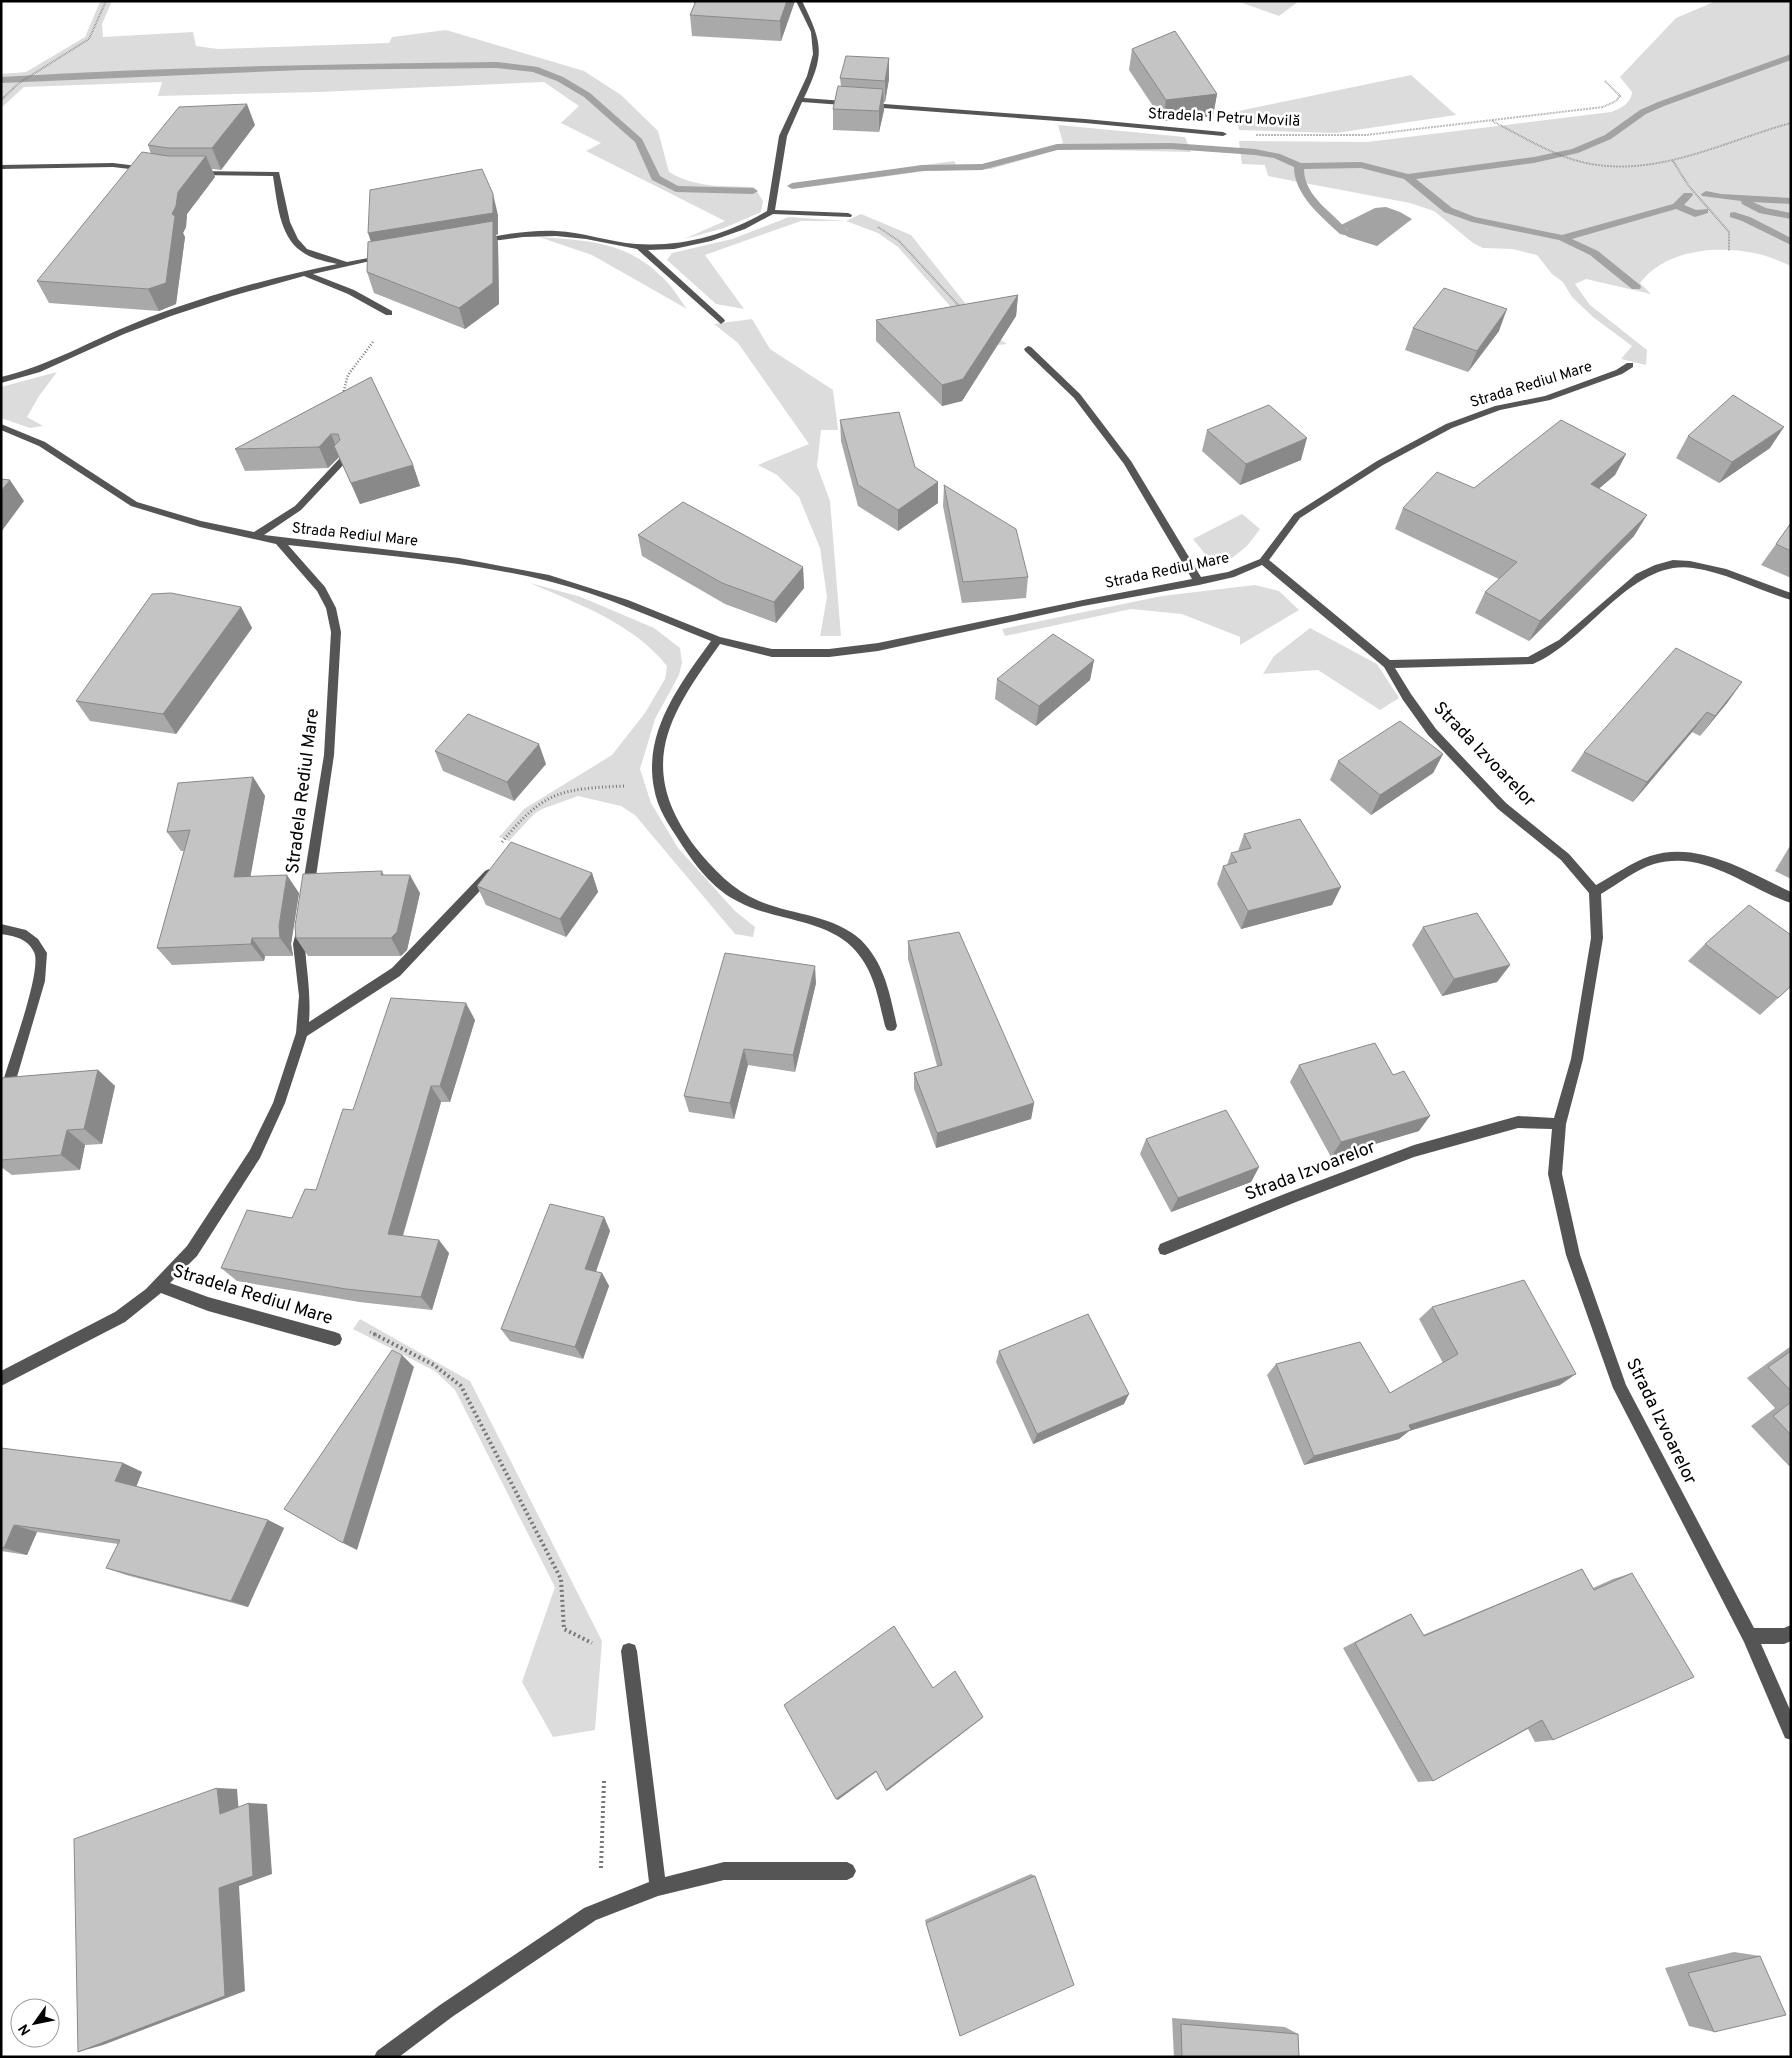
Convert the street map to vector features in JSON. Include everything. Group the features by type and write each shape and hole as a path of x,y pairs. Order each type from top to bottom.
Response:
{"street":[{"path":"771,212 783,136 811,76 816,54 814,32 798,1"},
{"name":"Stradela 1 Petru Movilă","path":"800,100 1085,121 1223,134"},
{"path":"1,167 113,165 158,170"},
{"path":"187,173 276,174 289,229 301,248 318,256 347,264"},
{"path":"471,242 539,232 599,238 639,246 663,248 727,234 756,223 771,212 848,215"},
{"path":"639,246 721,321"},
{"path":"1,380 34,372 119,332 175,310 241,289 303,273 389,257"},
{"path":"303,273 352,292 389,313"},
{"path":"1028,349 1077,396 1128,463 1199,582"},
{"name":"Strada Rediul Mare","path":"1,426 42,444 134,504 200,524 279,541 459,561 549,578 624,602 718,640 772,653 829,653 878,646 1083,603 1230,575 1263,561 1297,516 1380,463 1449,426 1498,408 1547,398 1619,372 1630,365"},
{"path":"254,537 298,508 344,459"},
{"name":"Stradela Rediul Mare","path":"1,1379 120,1317 159,1286 192,1252 255,1154 279,1103 302,1032 305,996 299,944 329,755 336,632 331,608 321,589 279,541"},
{"name":"Strada Izvoarelor","path":"1263,561 1388,664 1407,697 1432,732 1502,806 1565,857 1595,892 1597,938 1577,1059 1559,1124 1555,1174 1573,1255 1620,1388 1750,1636 1791,1732"},
{"path":"1388,664 1529,661 1546,655 1637,579 1659,567 1677,564 1699,565 1736,576 1791,597"},
{"path":"718,640 693,674 669,713 661,736 655,764 657,784 663,803 676,830 707,869 741,898 844,934 867,955 880,981 891,1026"},
{"path":"1595,892 1652,860 1678,856 1708,861 1791,898"},
{"path":"302,1032 396,972 501,861"},
{"path":"1,929 22,934 34,942 41,954 39,981 1,1110"},
{"name":"Strada Izvoarelor","path":"1165,1249 1292,1197 1414,1151 1518,1122 1559,1124"},
{"name":"Stradela Rediul Mare","path":"159,1286 208,1304 335,1339"},
{"path":"1750,1636 1784,1636 1791,1633"},
{"path":"629,1651 658,1887"},
{"path":"383,2057 446,2011 590,1914 658,1887 724,1871 847,1871"}],"path":[{"path":"1,100 19,83 89,39 106,1"},
{"name":"Stradela 1 Petru Movilă","path":"1223,134 1366,135 1603,107 1616,102 1620,96 1605,81"},
{"path":"1490,120 1572,159 1601,166 1624,167 1673,161 1791,123"},
{"path":"1673,161 1688,185 1715,213 1729,232 1729,251"},
{"path":"848,215 875,225 899,240 965,312"},
{"path":"344,459 341,442 342,399 348,375 376,337 389,313"},
{"path":"501,861 499,845 520,819 537,806 567,790 657,784"},
{"path":"310,1332 350,1322 434,1365 461,1386 561,1579 564,1629 592,1642 596,1650"},
{"path":"600,1911 604,1772"}],"shaded area":[{"path":"102,1 112,1 102,24 103,37 193,32 196,46 218,49 389,43 392,37 446,30 584,71 621,95 658,131 669,172 700,184 754,187 763,201 761,212 724,228 684,239 725,221 586,151 601,143 561,123 579,106 544,82 319,92 158,96 162,82 24,87 1,108 1,74 26,72 85,37"},
{"path":"1237,1 1299,1 1279,16"},
{"path":"1716,1 1791,1 1791,266 1754,253 1708,250 1677,257 1663,263 1651,272 1640,283 1651,294 1586,279 1575,284 1590,305 1647,350 1646,365 1621,359 1632,346 1593,317 1572,297 1563,282 1552,274 1537,255 1512,249 1483,248 1473,243 1434,211 1410,203 1268,176 1265,165 1242,164 1239,141 1367,142 1611,112 1625,105 1630,100 1632,92 1620,77 1676,18"},
{"path":"1411,75 1456,115 1336,133 1239,130 1234,112"},
{"path":"1058,125 1185,137 1191,152 1061,149 991,169 926,171 794,189 794,183 954,161 957,166 983,164 1063,143"},
{"path":"1386,207 1412,219 1377,246 1348,237 1342,233 1348,230 1341,225 1375,208"},
{"path":"861,214 911,235 988,332 1007,344 998,345 981,341 898,247 878,233 846,221"},
{"path":"789,217 846,221 801,221 705,255 744,309 716,304 667,260 672,253 732,239"},
{"path":"539,237 592,242 623,251 652,268 669,284 687,309 592,255"},
{"path":"752,319 770,349 833,390 838,430 821,430 817,466 830,501 841,636 820,636 827,597 820,548 799,497 777,475 758,465 809,444 738,343 714,324"},
{"path":"57,372 39,396 27,417 43,426 30,428 1,418 1,387"},
{"path":"1242,514 1260,529 1247,546 1232,558 1206,555 1193,539"},
{"path":"530,583 581,597 654,628 680,648 682,663 679,675 655,719 640,769 651,803 678,848 735,911 755,927 753,937 735,934 635,815 621,806 578,796 542,809 534,814 509,841 499,837 524,809 612,755 645,713 665,679 667,666 653,651 621,626 585,607"},
{"path":"1255,585 1279,591 1299,610 1240,645 1240,637 1182,614 1131,609 1005,636 1002,629 1162,596"},
{"path":"1310,628 1377,664 1399,698 1380,710 1318,670 1263,674 1274,656"},
{"path":"360,1319 470,1381 602,1641 595,1730 553,1737 522,1682 555,1587 455,1390 435,1371 353,1329"}],"building":[{"path":"696,1 787,1 780,21 690,15"},
{"path":"1175,31 1217,94 1166,100 1132,49"},
{"path":"846,56 889,58 885,81 840,78"},
{"path":"838,86 883,89 879,111 833,109"},
{"path":"247,104 212,148 168,148 148,145 179,107"},
{"path":"142,152 168,156 206,156 178,192 176,206 172,214 175,216 166,283 148,289 37,281"},
{"path":"482,169 493,194 493,213 368,233 370,190"},
{"path":"493,221 493,283 459,308 367,272 368,242"},
{"path":"1444,288 1507,309 1477,351 1413,328"},
{"path":"1018,295 963,379 942,385 876,320"},
{"path":"371,377 413,465 351,483 334,446 340,440 338,434 331,434 319,447 235,449"},
{"path":"1733,395 1784,427 1732,462 1688,436"},
{"path":"1269,405 1307,438 1246,464 1207,430"},
{"path":"899,412 915,467 938,482 898,510 858,485 840,420"},
{"path":"1561,420 1626,454 1591,484 1647,515 1540,621 1485,592 1517,562 1403,508 1437,472 1474,488"},
{"path":"1,479 10,480 1,491"},
{"path":"944,485 1016,529 1028,577 963,582"},
{"path":"683,502 803,567 774,602 722,583 638,535"},
{"path":"1791,523 1791,551 1776,544"},
{"path":"171,593 241,607 163,714 76,701 152,594"},
{"path":"1053,634 1094,660 1039,706 997,679"},
{"path":"1676,648 1742,682 1715,716 1707,712 1647,782 1584,752"},
{"path":"468,714 539,744 507,782 435,751"},
{"path":"1400,721 1443,754 1380,795 1338,761"},
{"path":"253,777 234,877 287,875 279,926 280,938 252,938 251,944 157,948 190,830 167,832 178,783"},
{"path":"1300,819 1341,887 1248,911 1223,866 1237,862 1231,853 1251,848 1244,834"},
{"path":"511,842 592,873 560,919 477,886"},
{"path":"382,871 381,875 410,875 397,932 391,938 296,938 295,926 303,874"},
{"path":"1749,905 1791,935 1791,986 1778,998 1705,944"},
{"path":"1477,913 1510,965 1454,979 1423,927"},
{"path":"959,932 1034,1103 937,1133 914,1073 942,1065 908,941"},
{"path":"725,953 815,966 793,1055 744,1049 730,1103 684,1096"},
{"path":"391,998 466,1003 440,1086 431,1086 388,1234 439,1240 421,1297 346,1289 221,1268 247,1210 292,1218 305,1189 316,1190 343,1109 353,1110"},
{"path":"1375,1043 1393,1075 1404,1071 1430,1116 1341,1142 1299,1065"},
{"path":"98,1070 84,1129 67,1130 61,1155 1,1160 1,1078"},
{"path":"1226,1110 1259,1167 1178,1198 1146,1139"},
{"path":"550,1204 604,1217 585,1269 602,1273 575,1347 501,1329"},
{"path":"1524,1280 1576,1374 1409,1425 1411,1430 1314,1456 1276,1364 1360,1342 1390,1393 1458,1354 1432,1307"},
{"path":"1088,1314 1129,1394 1037,1434 999,1351"},
{"path":"392,1350 402,1355 343,1543 284,1509"},
{"path":"1791,1351 1791,1391 1768,1367"},
{"path":"1791,1402 1791,1435 1773,1416"},
{"path":"1,1448 123,1463 115,1481 268,1520 231,1601 106,1568 120,1540 14,1525 4,1548 1,1547"},
{"path":"1582,1569 1594,1590 1632,1573 1694,1677 1553,1740 1542,1720 1433,1781 1355,1643 1411,1614 1424,1636"},
{"path":"894,1626 933,1688 955,1671 983,1717 886,1790 876,1771 836,1799 784,1705"},
{"path":"217,1788 220,1814 249,1803 253,1876 219,1888 225,1996 78,2052 74,1839"},
{"path":"1035,1876 1074,1985 960,2036 926,1923"},
{"path":"1760,1956 1786,2015 1714,2032 1688,1973"},
{"path":"1181,2024 1298,2034 1299,2057 1182,2057"}],"waterway":[{"path":"1408,177 1534,160 1575,151 1608,137 1643,112 1661,104 1791,57"},
{"path":"1,80 302,67 497,65 535,69 560,79 587,95 639,141 656,178 676,189 753,191"},
{"path":"792,186 922,168 982,167 1057,147 1171,146 1255,152 1277,156 1299,166"},
{"path":"1299,166 1361,165 1408,177"},
{"path":"1299,166 1299,175 1307,193 1322,211 1344,232"},
{"path":"1408,177 1448,210 1472,219 1562,238"},
{"path":"1706,194 1721,197 1791,201"},
{"path":"1677,206 1688,195"},
{"path":"1746,202 1763,211 1791,216"},
{"path":"1562,238 1677,206"},
{"path":"1677,206 1695,214 1704,211"},
{"path":"1734,215 1754,222 1791,242"},
{"path":"1562,238 1594,253 1636,287"}]}
